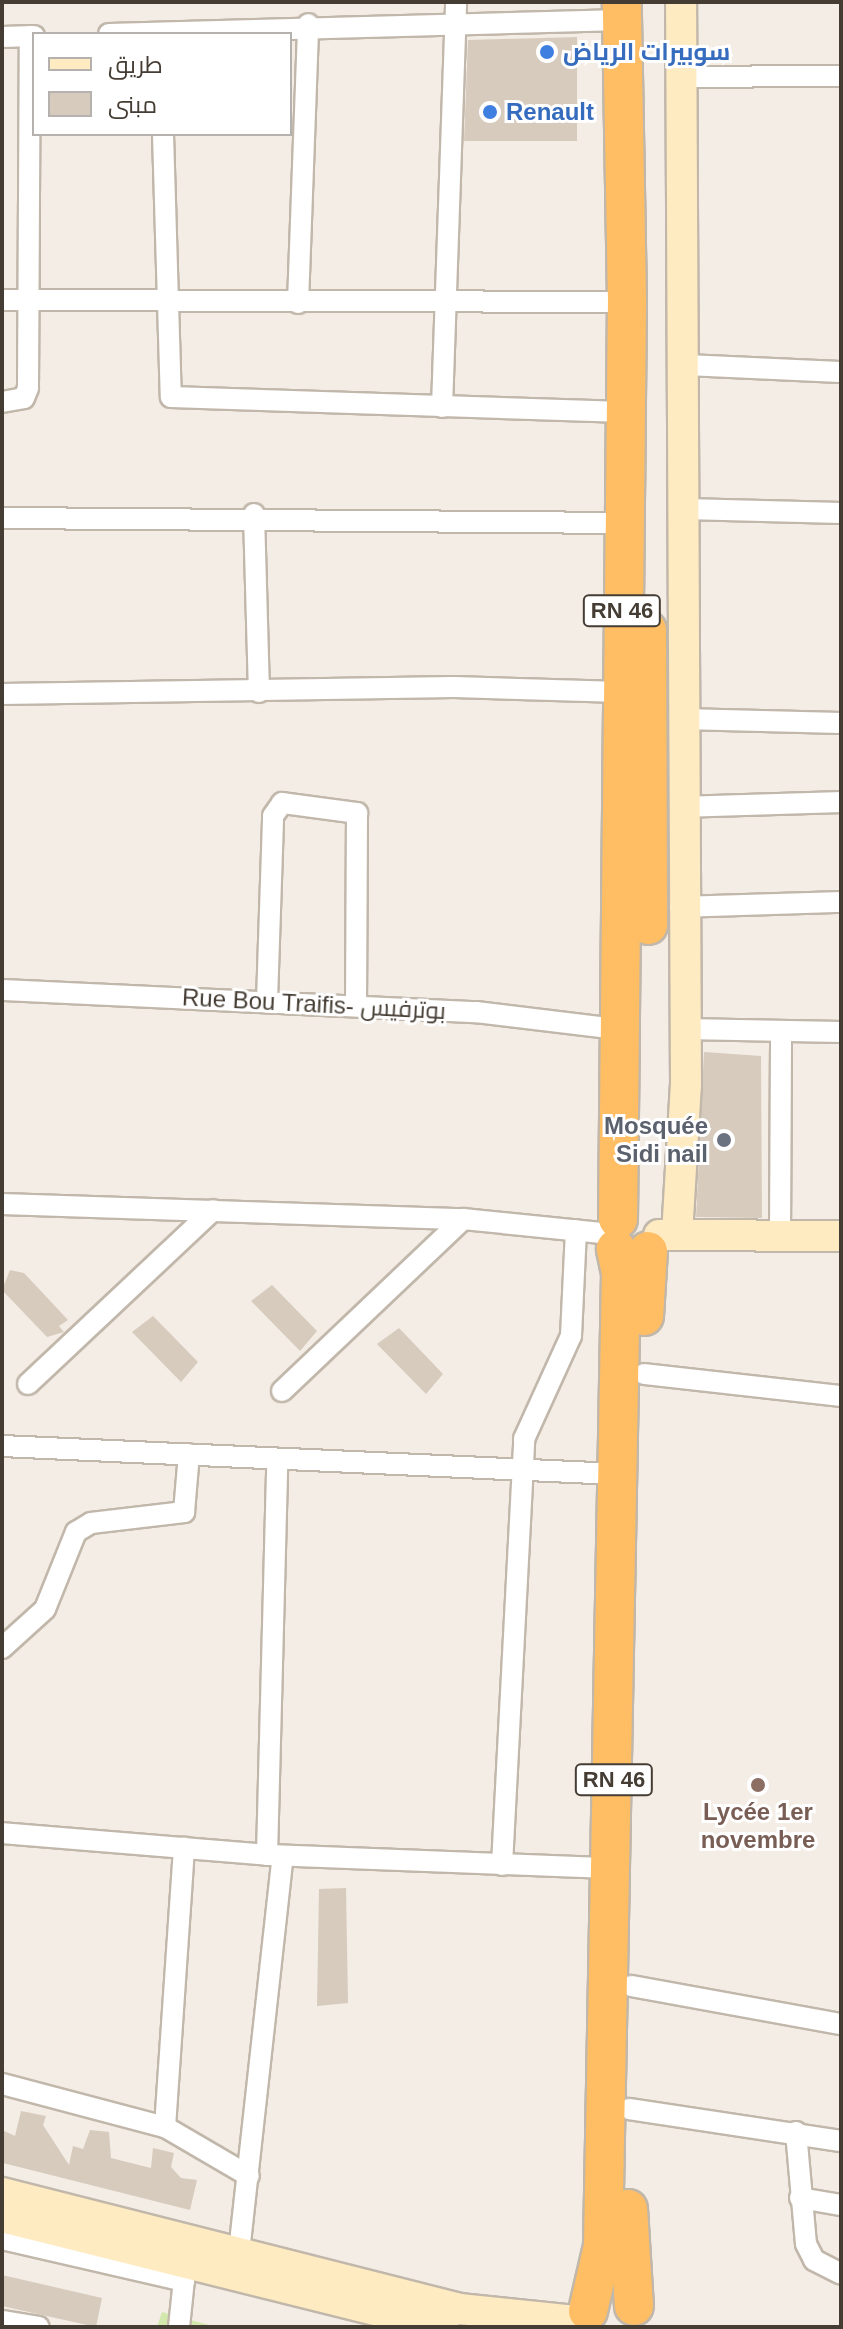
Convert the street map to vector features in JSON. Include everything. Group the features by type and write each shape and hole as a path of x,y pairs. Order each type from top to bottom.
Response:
{"highway":[{"name":"RN 46","path":"630,8 621,692 624,1030 631,1234 644,1374 627,2265 645,2316"},
{"name":"RN 46","path":"580,2320 603,2246 612,1868 616,1474 631,1234 630,8"},
{"path":"580,2320 602,2303 645,2316"}],"street":[{"path":"502,1865 526,1427 561,1370 571,1336 631,1234 685,1029 680,907 685,509 681,2"},
{"path":"177,32 456,11 630,8"},
{"path":"442,407 443,300 456,11"},
{"path":"298,303 308,24"},
{"path":"2,37 32,36 28,388 24,398 2,402"},
{"path":"681,77 841,76"},
{"path":"163,136 167,387 177,401 625,412"},
{"path":"2,300 166,303 627,302"},
{"path":"685,365 841,372"},
{"path":"685,509 841,513"},
{"path":"2,518 254,514 624,523"},
{"path":"254,514 259,692"},
{"path":"2,694 621,692"},
{"path":"682,719 841,723"},
{"path":"681,807 841,802"},
{"path":"267,1001 273,816 282,803 357,813 356,1005"},
{"path":"680,907 841,902"},
{"name":"Rue Bou Traifis- بوترفيس","path":"2,990 356,1005 624,1030"},
{"path":"685,1029 841,1032"},
{"path":"780,1236 781,1033"},
{"path":"2,1204 463,1219 631,1234 841,1236"},
{"path":"28,1384 213,1210"},
{"path":"282,1391 463,1219"},
{"path":"644,1374 841,1396"},
{"path":"2,1446 616,1474"},
{"path":"2,1648 45,1609 76,1532 91,1523 184,1512 189,1454"},
{"path":"239,2252 249,2176 275,1856 277,1460"},
{"path":"2,1833 275,1856 612,1868"},
{"path":"165,2127 184,1848"},
{"path":"631,1986 841,2024"},
{"path":"2,2084 165,2127 249,2176"},
{"path":"629,2109 841,2141"},
{"path":"796,2132 800,2198 814,2260 841,2274"},
{"path":"2,2193 460,2309 580,2320"},
{"path":"800,2198 841,2205"},
{"path":"2,2217 185,2271"},
{"path":"2,2239 185,2271 444,2327"},
{"path":"179,2327 185,2271"},
{"path":"2,2321 39,2327"}],"green space":[{"path":"162,2312 216,2327 157,2327"}],"building":[{"path":"577,37 577,141 464,141 468,40"},
{"name":"Mosquée Sidi nail","path":"704,1052 761,1056 762,1218 696,1217"},
{"path":"10,1270 24,1273 68,1320 59,1326 64,1332 47,1337 2,1290"},
{"path":"272,1285 317,1331 300,1351 251,1301"},
{"path":"153,1316 198,1362 181,1382 132,1332"},
{"path":"399,1328 443,1374 426,1394 377,1344"},
{"path":"346,1888 348,2003 317,2006 319,1889"},
{"path":"21,2111 46,2116 43,2125 69,2165 73,2146 83,2149 90,2130 109,2132 111,2158 151,2168 153,2148 174,2153 171,2167 181,2178 197,2180 190,2210 3,2163 2,2130 15,2136"},
{"path":"2,2275 102,2298 96,2327 2,2306"}],"place":[{"name":"سوبيرات الرياض","path":"547,52"},
{"name":"Renault","path":"490,112"},
{"name":"Mosquée Sidi nail","path":"724,1140"},
{"name":"Lycée 1er novembre","path":"758,1785"}]}
